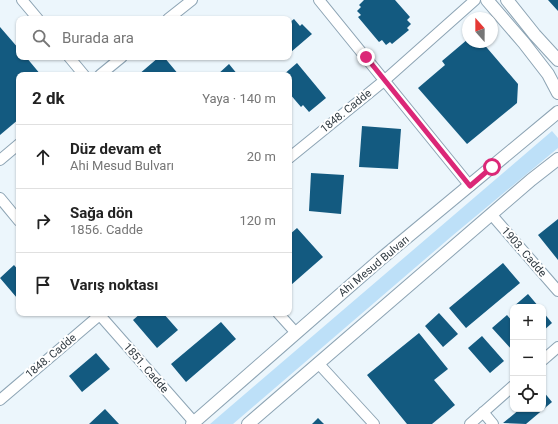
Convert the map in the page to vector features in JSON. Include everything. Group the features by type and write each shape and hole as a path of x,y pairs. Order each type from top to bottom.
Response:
{"main road":[{"path":"487,0 529,49 548,74 558,94"},
{"path":"507,0 535,35 558,60"},
{"name":"Ahi Mesud Bulvarı","path":"193,423 296,333 558,112"},
{"path":"248,424 491,214 558,159"}],"street":[{"path":"22,0 35,16"},
{"path":"172,16 192,0"},
{"path":"319,0 470,186"},
{"name":"1848. Cadde","path":"292,156 385,80 475,0"},
{"path":"72,60 82,72"},
{"path":"104,72 118,60"},
{"path":"0,160 16,147"},
{"path":"0,198 16,217"},
{"name":"1903. Cadde","path":"491,214 558,290"},
{"name":"1848. Cadde","path":"0,400 98,316"},
{"name":"1851. Cadde","path":"102,316 193,423"},
{"path":"281,316 296,333"},
{"path":"546,357 558,347"},
{"path":"318,364 374,424"},
{"path":"470,424 510,389"},
{"path":"483,412 493,424"}],"shaded area":[{"path":"552,131 558,138 558,148 452,236 233,424 210,424"}],"building":[{"path":"364,0 395,0 410,17 407,20 411,24 407,28 409,30 392,44 390,42 386,45 382,40 379,42 358,17 361,15 357,11 361,7 359,5"},
{"path":"548,0 558,0 558,11"},
{"path":"294,19 300,26 302,24 312,34 292,51 292,21"},
{"path":"0,27 16,46 16,60 28,60 38,72 16,72 16,122 0,135"},
{"path":"462,44 462,48 487,48 518,84 517,103 467,144 418,88 445,65 442,61"},
{"path":"156,60 166,60 176,72 142,72"},
{"path":"297,63 326,98 309,112 303,105 301,107 292,96 292,72 286,72"},
{"path":"229,64 236,72 220,72"},
{"path":"362,126 401,129 398,169 359,167"},
{"path":"311,173 344,175 341,214 309,211"},
{"path":"558,219 558,260 538,235"},
{"path":"297,228 323,257 292,284 292,232"},
{"path":"503,263 520,283 466,328 449,308"},
{"path":"14,265 16,267 16,297 0,278"},
{"path":"528,294 536,304 516,304"},
{"path":"439,313 458,334 443,347 425,326"},
{"path":"507,315 510,318 510,348 492,328"},
{"path":"138,316 166,316 178,330 157,348 133,320"},
{"path":"546,316 552,323 546,328"},
{"path":"221,322 236,339 186,382 171,364"},
{"path":"419,333 448,369 434,380 455,405 432,424 407,424 367,375"},
{"path":"482,336 504,361 490,373 468,348"},
{"path":"96,353 110,369 82,392 69,376"},
{"path":"546,395 552,402 546,407"},
{"path":"105,409 119,424 89,424"},
{"path":"516,412 540,412 526,424 503,423"},
{"path":"318,418 324,424 312,424"}],"route":[{"path":"366,57 470,186 492,167"}]}
